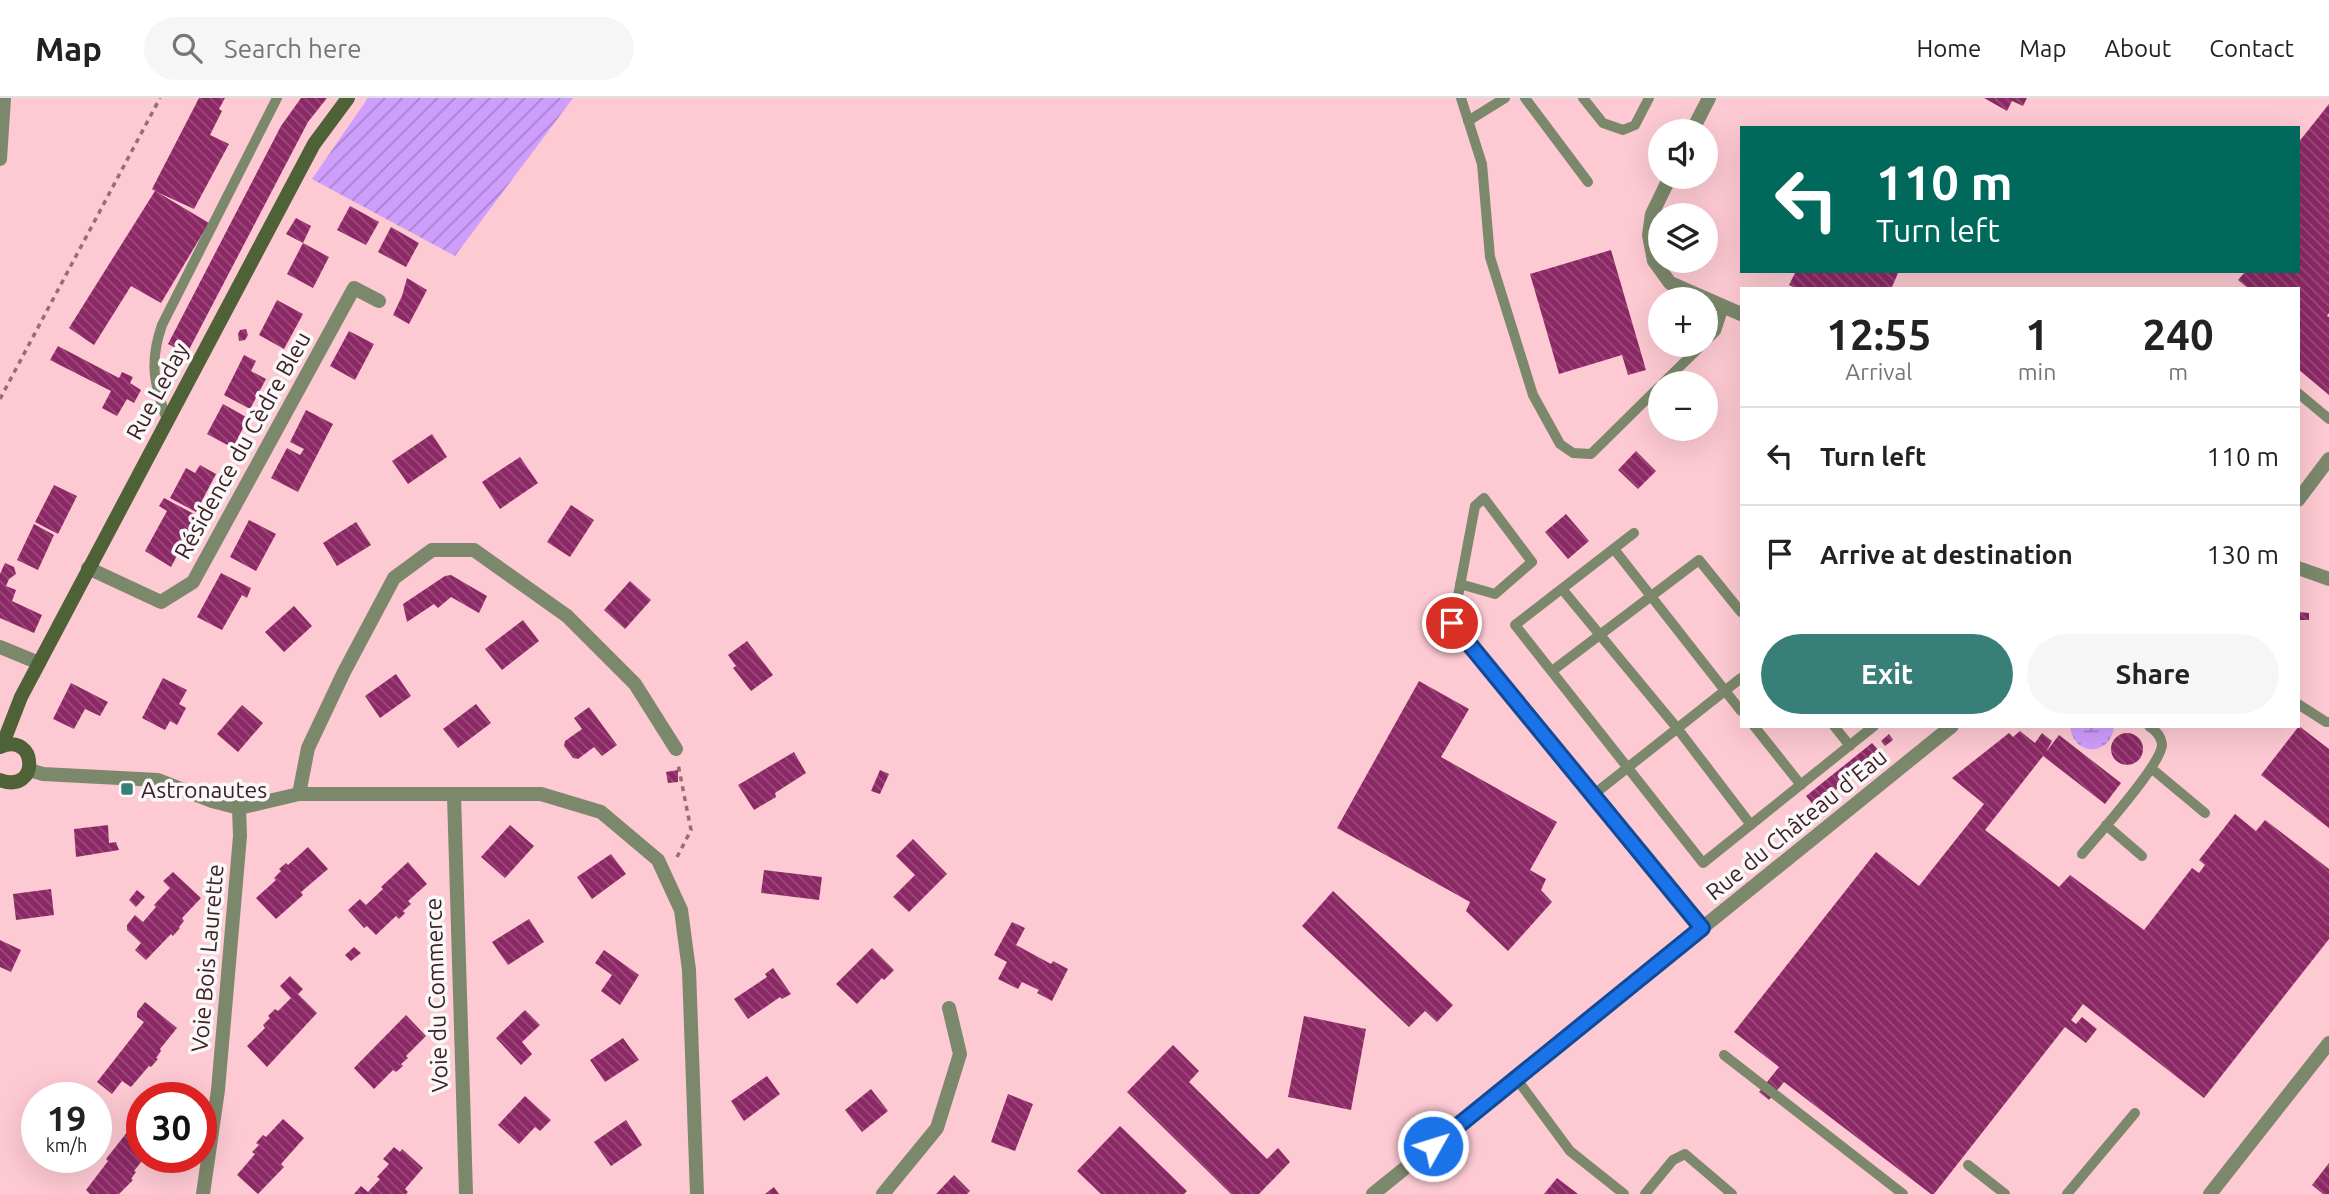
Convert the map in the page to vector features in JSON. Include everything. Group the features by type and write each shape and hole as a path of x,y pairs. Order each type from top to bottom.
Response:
{"main road":[{"name":"Rue Leday","path":"1,746 39,663 88,568 314,144 348,98"},
{"path":"16,711 19,746"},
{"path":"0,781 17,782 29,770 30,761 19,746 1,746"}],"street":[{"path":"0,159 4,98"},
{"path":"1698,119 1709,98"},
{"path":"1664,189 1651,214 1649,235 1654,261 1670,283 1740,314"},
{"name":"Résidence du Cèdre Bleu","path":"88,568 161,602 193,582 355,288 379,301"},
{"path":"2300,497 2329,459"},
{"path":"299,794 308,748 344,672 394,578 432,550 474,550 567,616 635,684 676,749"},
{"path":"2300,569 2329,579"},
{"path":"1440,608 1702,928"},
{"path":"0,647 39,663"},
{"name":"Rue du Château d'Eau","path":"1373,1194 1950,728"},
{"path":"29,770 43,774 158,780 212,801 239,808 299,794 541,794 601,812 658,860 681,910 689,970 697,1194"},
{"name":"Voie du Commerce","path":"454,795 466,1194"},
{"name":"Voie Bois Laurette","path":"203,1194 218,1090 240,836 239,808"},
{"path":"883,1194 937,1128 960,1054 949,1009"},
{"path":"2210,1194 2329,1043"}],"lane":[{"path":"167,420 157,392 153,368 154,349 162,325 277,98"},
{"path":"1461,98 1482,164 1490,257 1533,395 1560,444 1573,453 1591,454 1648,398"},
{"path":"1468,121 1505,98"},
{"path":"1525,98 1588,181"},
{"path":"1589,101 1603,123 1623,130 1635,125 1648,98"},
{"path":"1718,325 1724,307"},
{"path":"1675,371 1690,357"},
{"path":"2300,395 2329,419"},
{"path":"1452,623 1475,506 1484,498 1532,562 1495,594 1460,584"},
{"path":"1634,533 1515,625 1703,863 1872,728"},
{"path":"1614,549 1740,710"},
{"path":"1552,671 1699,560 1740,611"},
{"path":"1562,589 1677,728 1751,825"},
{"path":"1593,795 1740,679"},
{"path":"2300,705 2329,722"},
{"path":"1756,728 1801,785"},
{"path":"1836,728 1850,746"},
{"path":"2082,854 2156,763 2162,744 2157,732 2152,728"},
{"path":"2151,768 2205,813"},
{"path":"2106,825 2142,856"},
{"path":"1724,1055 1903,1194"},
{"path":"1517,1078 1570,1151 1624,1194"},
{"path":"2067,1194 2135,1113"},
{"path":"1645,1194 1673,1160 1685,1154 1732,1194"},
{"path":"1968,1165 2005,1194"}],"path":[{"path":"0,399 160,98"},
{"path":"666,877 691,830 676,749"}],"green space":[{"path":"368,98 573,98 455,256 312,179"},
{"path":"2071,728 2113,728 2111,736 2100,748 2084,748 2073,736"}],"building":[{"path":"199,98 225,98 219,109 222,111 210,135 229,144 194,209 157,192 209,223 161,303 131,286 94,345 69,328 155,191 152,189"},
{"path":"301,98 327,98 308,122 170,386 166,378 172,366 167,364 174,347 168,344 281,126"},
{"path":"1984,98 2027,98 2023,106 2012,101 2007,111"},
{"path":"2329,104 2329,395 2300,371 2300,287 2247,287 2238,280 2244,273 2300,273 2300,140"},
{"path":"350,206 379,222 366,245 337,230"},
{"path":"296,218 311,226 303,243 286,234"},
{"path":"391,227 419,243 406,267 378,252"},
{"path":"303,243 329,257 313,288 287,274"},
{"path":"1611,250 1646,370 1628,375 1622,355 1559,374 1530,274"},
{"path":"1795,273 1898,273 1892,287 1789,285"},
{"path":"407,278 427,290 409,324 393,315"},
{"path":"277,300 303,314 284,349 259,335"},
{"path":"246,329 248,335 245,340 239,341 240,330"},
{"path":"349,331 374,344 355,380 330,366"},
{"path":"58,346 119,378 122,372 133,377 130,383 141,390 134,403 127,399 117,416 102,408 111,391 50,360"},
{"path":"244,355 256,361 251,371 266,379 250,409 224,395"},
{"path":"223,404 248,418 233,448 207,434"},
{"path":"306,410 333,424 298,492 271,478 287,448 300,455 304,449 290,442"},
{"path":"432,434 447,457 408,484 392,461"},
{"path":"1636,451 1656,471 1638,489 1618,470"},
{"path":"520,457 538,483 500,509 482,482"},
{"path":"200,465 216,474 196,512 170,498 186,468 195,473"},
{"path":"54,485 77,496 58,534 35,522"},
{"path":"164,498 194,514 190,519 195,522 171,567 145,551 167,511 159,506"},
{"path":"571,505 594,520 570,557 547,542"},
{"path":"1566,514 1589,541 1568,559 1545,532"},
{"path":"249,520 276,534 256,571 230,557"},
{"path":"356,522 371,545 337,566 323,543"},
{"path":"34,524 54,535 38,570 17,560"},
{"path":"5,563 14,567 16,574 9,579 6,586 16,590 12,601 42,615 34,633 0,618 0,574"},
{"path":"221,573 251,588 247,598 242,595 222,630 197,617"},
{"path":"451,575 487,596 479,613 451,597 438,608 434,604 407,622 403,604 445,576"},
{"path":"630,581 651,600 625,629 604,610"},
{"path":"294,606 312,626 284,652 265,632"},
{"path":"2300,612 2309,613 2309,620 2300,620"},
{"path":"523,620 539,641 502,670 485,649"},
{"path":"747,641 773,675 751,691 733,668 736,666 728,655"},
{"path":"396,674 411,696 380,718 365,696"},
{"path":"163,678 187,690 179,704 186,708 177,725 170,721 165,730 142,718"},
{"path":"1419,681 1469,709 1441,757 1557,822 1530,870 1546,879 1541,890 1552,902 1508,951 1466,911 1470,902 1337,828"},
{"path":"71,683 108,702 100,716 85,709 74,729 53,719"},
{"path":"476,704 491,723 458,748 443,729"},
{"path":"242,705 263,723 238,752 217,734"},
{"path":"589,707 617,745 602,756 594,747 578,759 573,758 564,746 565,741 582,729 574,718"},
{"path":"2300,727 2329,749 2329,828 2261,775"},
{"path":"2020,731 2035,743 2042,733 2052,741 2046,752 2059,735 2121,783 2105,804 2043,756 1985,830 2059,887 2070,875 2144,930 2192,868 2199,873 2205,865 2199,860 2235,814 2256,831 2265,820 2329,869 2329,939 2204,1098 2083,1004 2071,1020 2076,1024 2082,1017 2097,1029 2086,1043 2065,1027 1934,1194 1931,1194 1784,1082 1769,1100 1759,1092 1779,1067 1734,1032 1876,852 1919,886 1984,804 1952,778 2009,733 2013,737"},
{"path":"2127,733 2138,738 2143,749 2138,760 2127,765 2116,760 2111,749 2116,738"},
{"path":"1889,734 1893,740 1885,746 1881,741"},
{"path":"1872,743 1881,753 1815,807 1806,796"},
{"path":"794,752 806,773 775,793 776,797 754,810 738,785"},
{"path":"678,770 678,782 668,783 666,772"},
{"path":"880,770 889,774 880,794 871,791"},
{"path":"108,825 109,843 116,842 119,850 76,857 74,829"},
{"path":"510,825 534,846 505,878 481,857"},
{"path":"913,839 947,874 909,912 893,897 915,875 896,856"},
{"path":"308,847 328,869 301,892 303,895 276,919 256,898 276,880 274,878 281,871 279,869 286,863 288,865"},
{"path":"611,854 626,874 592,899 577,877"},
{"path":"408,862 427,884 408,901 411,904 399,919 396,916 376,935 367,926 364,928 348,910 360,899 366,905"},
{"path":"764,870 822,877 819,900 761,893"},
{"path":"173,872 201,898 182,918 184,921 173,936 171,934 146,960 135,950 141,943 127,930 127,925 135,915 143,922 170,888 163,881"},
{"path":"51,889 54,915 16,920 13,894"},
{"path":"137,890 145,897 136,907 129,900"},
{"path":"1333,891 1453,1005 1437,1022 1425,1011 1409,1027 1302,926"},
{"path":"529,919 544,942 508,965 492,942"},
{"path":"1012,922 1025,928 1016,945 1051,964 1053,961 1068,969 1052,1001 1037,993 1039,990 1022,982 1018,989 998,979 1007,962 994,955"},
{"path":"0,940 21,950 11,972 0,967"},
{"path":"354,947 361,953 351,961 345,955"},
{"path":"872,948 894,970 884,980 882,978 857,1004 836,984"},
{"path":"604,950 639,975 620,1005 601,991 612,975 595,963"},
{"path":"773,968 791,994 782,999 780,997 748,1019 734,999 767,977 765,974"},
{"path":"290,976 303,989 298,994 317,1013 267,1067 247,1046 265,1028 263,1025 270,1018 268,1016 275,1009 278,1011 291,998 280,986"},
{"path":"145,1002 177,1028 160,1049 156,1058 158,1059 151,1067 149,1066 135,1082 126,1084 122,1081 112,1094 112,1082 97,1082 144,1022 137,1017 137,1012"},
{"path":"525,1010 540,1025 522,1042 532,1054 521,1065 496,1038"},
{"path":"406,1015 426,1036 406,1056 408,1058 401,1064 403,1066 396,1072 393,1070 374,1089 354,1068"},
{"path":"1304,1016 1366,1029 1351,1110 1288,1097"},
{"path":"623,1038 639,1060 605,1082 590,1060"},
{"path":"1173,1045 1199,1071 1189,1082 1267,1159 1278,1148 1290,1162 1259,1194 1231,1194 1127,1092"},
{"path":"767,1076 780,1094 744,1121 731,1101"},
{"path":"871,1089 888,1111 862,1132 845,1110"},
{"path":"1008,1094 1033,1104 1015,1151 991,1142"},
{"path":"525,1096 551,1120 540,1131 535,1127 519,1144 498,1125"},
{"path":"283,1119 304,1138 281,1164 284,1167 258,1194 237,1175 255,1154 252,1152 259,1145 256,1143 263,1135 266,1137"},
{"path":"626,1120 642,1145 611,1166 594,1142"},
{"path":"1120,1126 1187,1191 1184,1194 1101,1194 1077,1171"},
{"path":"126,1134 126,1173 135,1173 131,1179 133,1180 119,1194 90,1194 86,1190 99,1173 112,1173 112,1151"},
{"path":"394,1147 400,1152 402,1149 423,1168 405,1189 408,1192 354,1194 361,1186 368,1192 380,1179 377,1177 389,1164 383,1159"},
{"path":"2329,1163 2329,1194 2323,1194 2312,1185"},
{"path":"954,1175 970,1191 967,1194 936,1194"},
{"path":"1557,1178 1578,1194 1544,1194"},
{"path":"774,1187 779,1194 765,1194"}],"place":[{"name":"Astronautes","path":"127,789"}],"route":[{"path":"1433,1146 1702,928 1452,623"}]}
